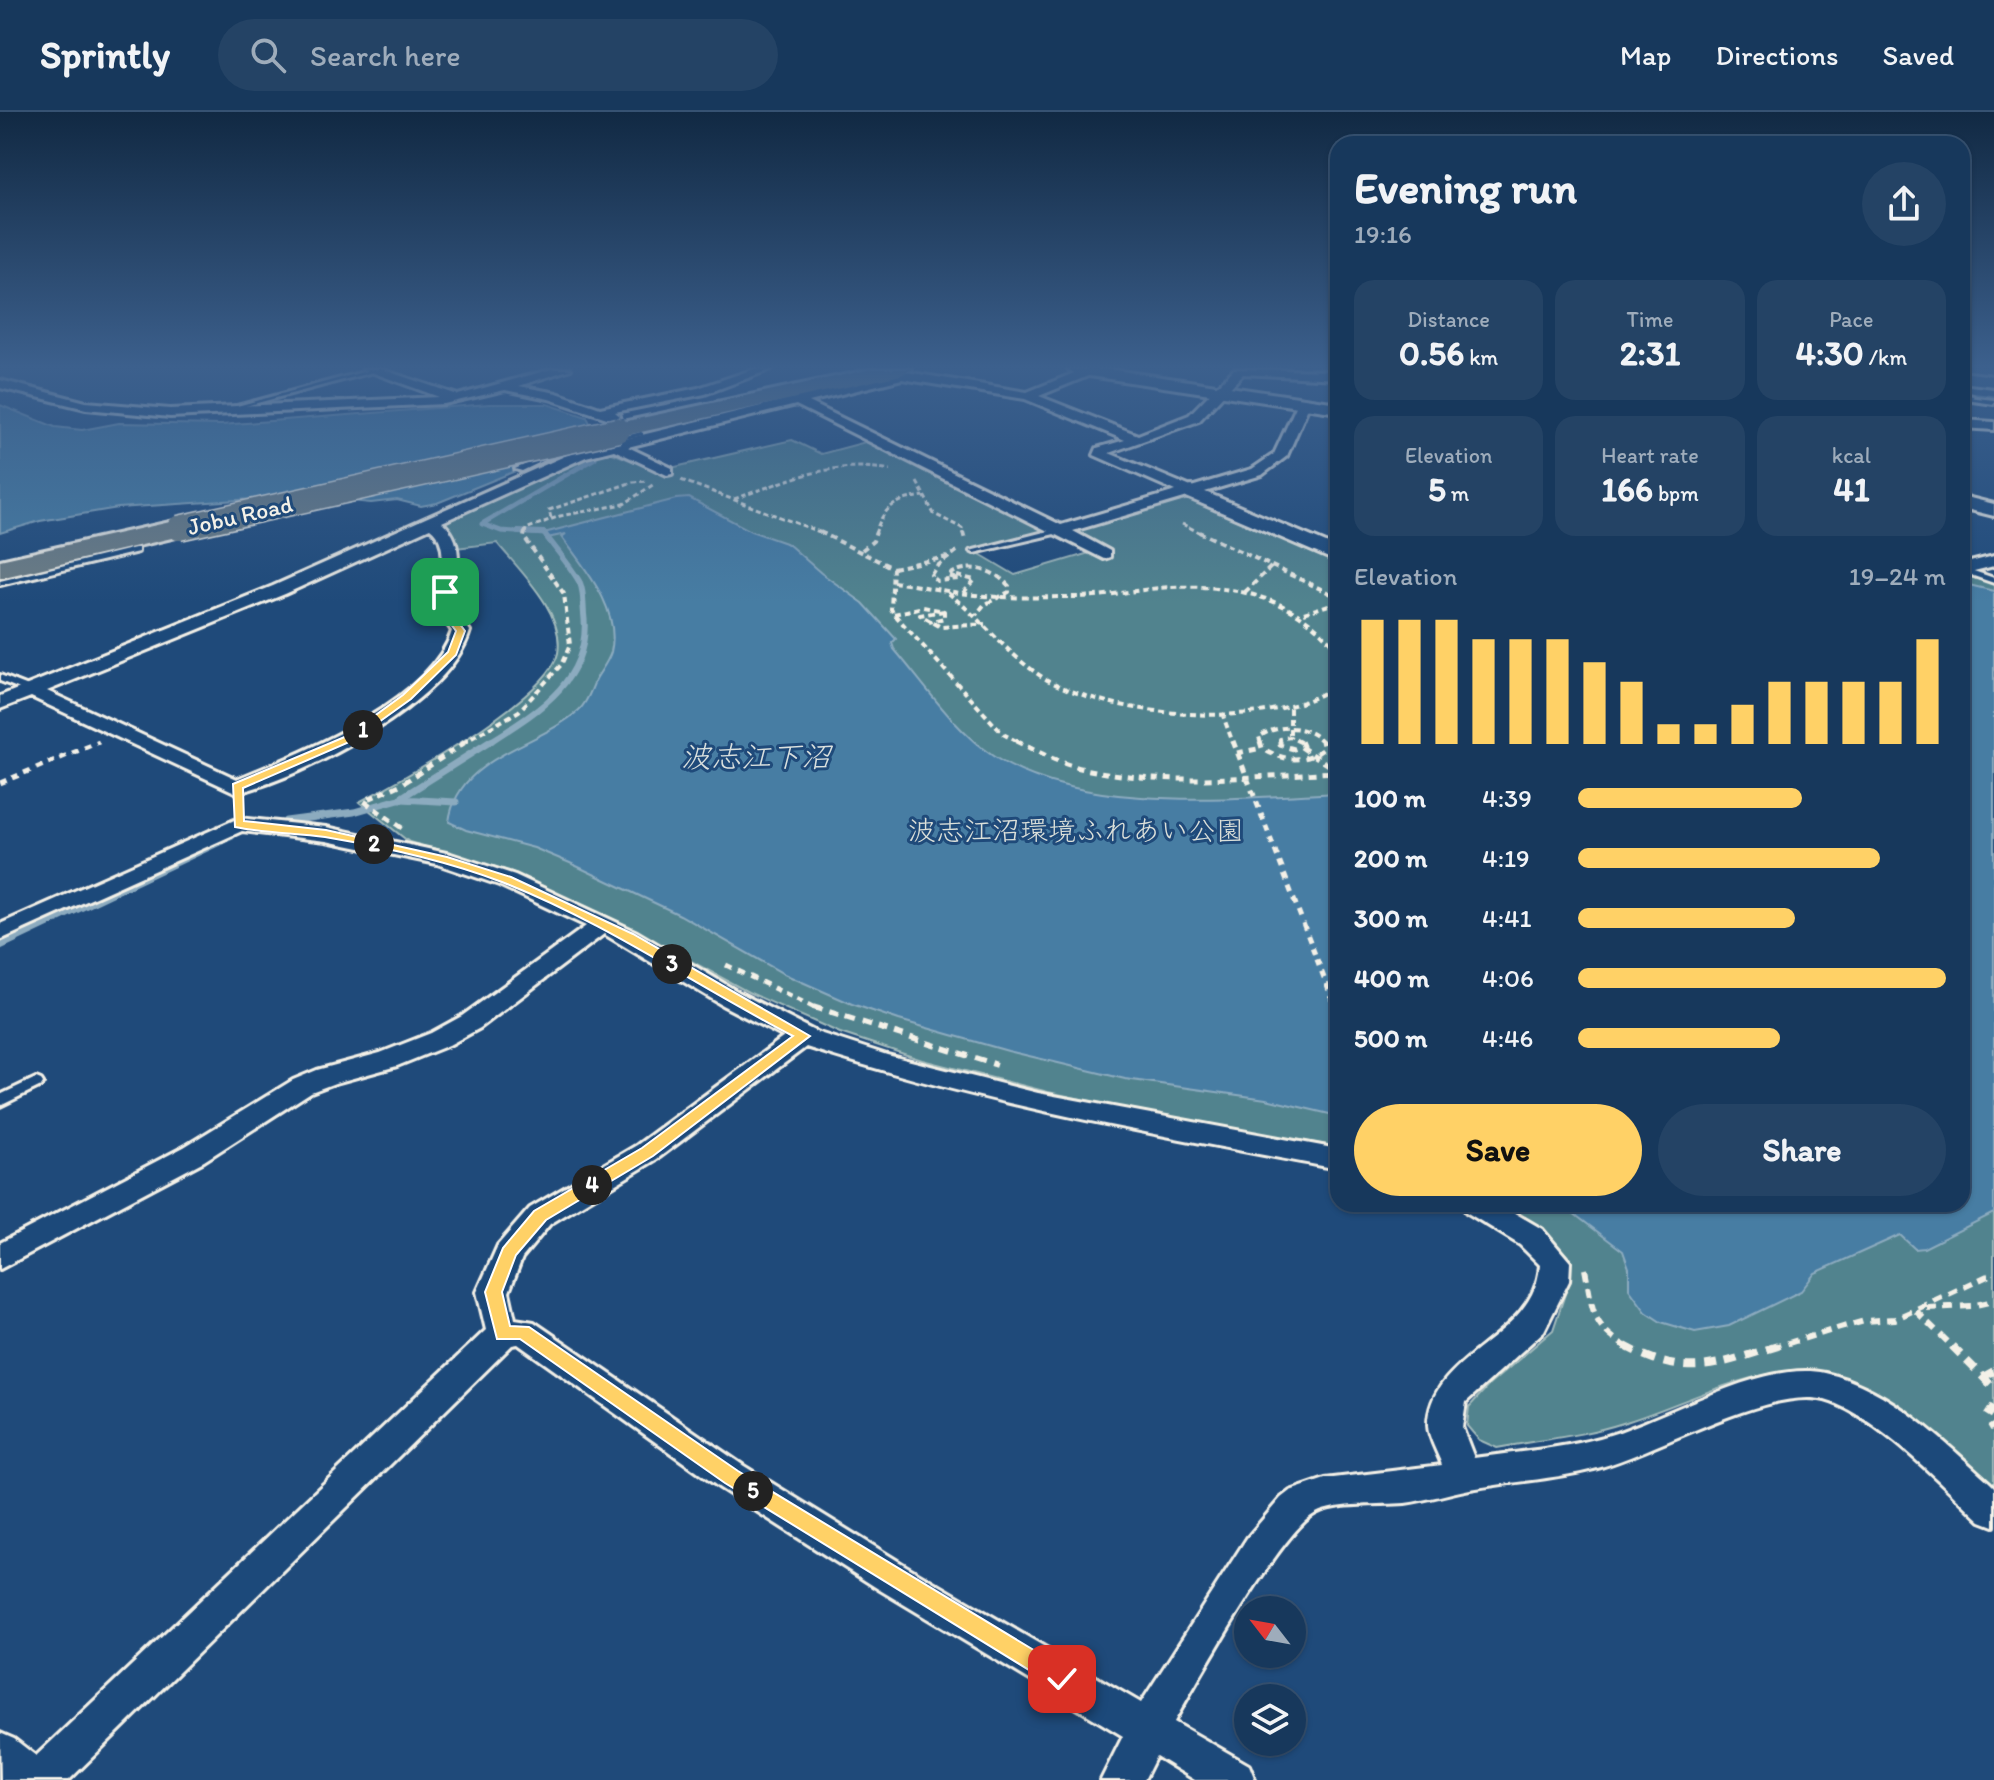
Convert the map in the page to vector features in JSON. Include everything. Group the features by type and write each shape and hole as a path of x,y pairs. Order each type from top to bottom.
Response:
{"highway":[{"name":"Jobu Road","path":"0,559 538,447"},
{"name":"Jobu Road","path":"0,569 176,524"}],"street":[{"path":"0,703 279,590 587,447"},
{"path":"641,447 667,471"},
{"path":"891,447 1104,554"},
{"path":"1116,447 1102,451 1101,455 1330,553"},
{"path":"1060,530 1257,472 1280,456 1284,447"},
{"path":"1970,504 1994,510"},
{"path":"33,691 237,787 350,738 407,697 452,653 461,631 444,607 453,553 442,530 430,521"},
{"path":"1970,564 1994,561"},
{"path":"237,787 239,824"},
{"path":"0,933 239,824 326,834 443,859 507,880 603,924 731,999 803,1036 881,1062 1038,1102 1330,1157"},
{"path":"0,1257 194,1154 302,1086 326,1076 388,1060 440,1039 471,1022 603,924"},
{"path":"503,1334 493,1292 509,1253 540,1216 647,1152 803,1036"},
{"path":"1463,1475 1445,1427 1450,1396 1533,1322 1554,1281 1555,1262 1531,1237 1489,1212"},
{"path":"40,1780 503,1334 523,1331 732,1477 1234,1780"},
{"path":"1122,1780 1147,1730 1268,1538 1304,1501 1344,1493 1419,1486 1463,1475 1601,1453 1785,1385 1822,1386 1848,1396 1880,1415 1955,1474 1994,1510"},
{"path":"0,1753 33,1780"}],"lane":[{"path":"519,469 573,447"},
{"path":"974,551 1060,530"},
{"path":"0,583 135,550"},
{"path":"1970,567 1994,581"},
{"path":"0,678 33,691"},
{"path":"0,1101 36,1083"}],"path":[{"path":"733,499 791,476 856,464 893,471"},
{"path":"667,471 676,478 796,520 893,568 974,551"},
{"path":"911,478 918,483 934,514 962,528 966,539 960,549 931,575 937,581 950,582 959,579 956,576"},
{"path":"373,807 364,801 402,784 442,755 519,711 561,665 570,645 564,594 524,537 526,529 551,518 624,504 662,481 633,482 549,510 551,518"},
{"path":"862,550 873,541 882,513 904,499 924,496"},
{"path":"1182,524 1330,596"},
{"path":"1244,593 1272,566"},
{"path":"893,568 891,609 894,614 1003,734 1048,757 1083,769 1149,778 1247,778 1330,772"},
{"path":"893,582 944,591 962,593 1003,597 1009,592 1009,586 998,575 963,568 948,576 972,577 975,580 962,593"},
{"path":"976,615 984,605 1017,594 1083,597 1173,587 1244,593 1303,613 1330,640"},
{"path":"944,591 976,615 1037,673 1068,690 1107,704 1222,713 1290,708 1306,705 1330,694"},
{"path":"1303,613 1330,603"},
{"path":"894,614 923,607 944,611"},
{"path":"944,611 920,615 926,622 943,627 985,624"},
{"path":"926,622 944,618 944,611"},
{"path":"1290,708 1290,737"},
{"path":"1222,713 1330,992"},
{"path":"1237,753 1262,748 1285,758 1314,756 1324,748 1321,738 1308,730 1288,727 1263,733 1259,737 1262,748"},
{"path":"0,783 124,732"},
{"path":"1301,747 1304,744 1301,740 1290,737 1280,739 1279,743 1290,749 1301,747 1330,766"},
{"path":"721,963 819,1010 1006,1068"},
{"path":"1577,1256 1585,1270 1593,1307 1603,1333 1650,1358 1690,1370 1864,1321 1895,1319 1994,1273"},
{"path":"1919,1310 1994,1301"},
{"path":"1919,1310 1994,1388"},
{"path":"1983,1377 1994,1371"},
{"path":"1994,1406 1987,1417 1994,1429"}],"green space":[{"name":"波志江沼環境ふれあい公園","path":"762,447 806,447 821,454 848,447 887,447 1053,531 973,550 1015,575 1103,549 1071,534 1073,530 1185,496 1330,557 1330,1146 1048,1092 922,1060 840,1033 748,992 641,934 512,872 409,842 359,802 437,757 502,714 549,671 558,653 555,623 548,608 497,543 456,548 442,521 607,451 658,471"},
{"path":"1970,576 1994,584 1994,1492 1917,1423 1867,1387 1837,1375 1806,1371 1775,1373 1744,1380 1592,1431 1497,1448 1479,1440 1467,1426 1469,1407 1489,1385 1553,1330 1569,1282 1569,1259 1541,1231 1509,1212 1970,1212"}],"water":[{"path":"0,447 562,447 513,468 518,470 437,503 421,506 397,500 371,503 301,496 118,508 40,521 0,533"},
{"name":"波志江下沼","path":"689,498 751,531 788,544 863,603 896,639 892,643 894,649 965,733 993,756 1029,774 1070,787 1114,795 1160,798 1330,793 1330,1114 1266,1099 1125,1079 1008,1051 899,1020 852,1004 784,974 680,915 570,863 534,848 466,830 449,822 455,800 467,782 483,767 562,723 579,710 611,652 611,620 599,590 562,537 566,534 547,538 544,533"},
{"path":"1970,585 1994,591 1994,1213 1924,1248 1915,1249 1900,1235 1815,1273 1801,1291 1729,1326 1695,1332 1661,1322 1646,1312 1629,1289 1629,1268 1623,1251 1572,1212 1970,1212"}],"waterway":[{"path":"545,534 501,531 482,524 595,458"},
{"path":"518,532 545,534"},
{"path":"488,743 525,719 557,692 579,658 584,637 580,583 545,534"},
{"path":"286,821 354,812 399,799 491,741"},
{"path":"401,799 456,802"},
{"path":"0,946 232,836"}],"route":[{"path":"445,592 445,611 461,631 458,645 452,653 407,697 350,738 237,787 239,824 326,834 443,859 507,880 629,937 731,999 803,1036 647,1152 540,1216 509,1253 493,1292 503,1334 523,1331 732,1477 1062,1679"}]}
